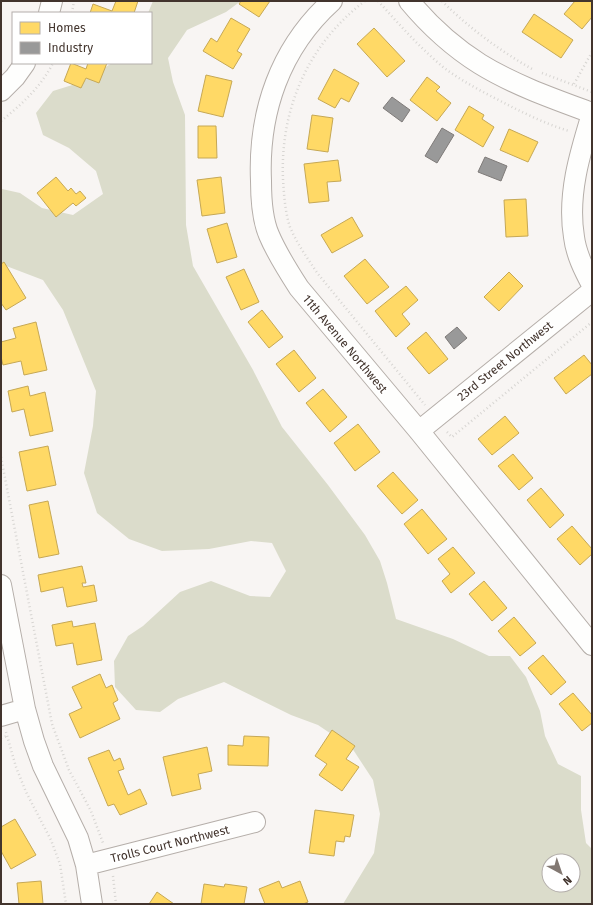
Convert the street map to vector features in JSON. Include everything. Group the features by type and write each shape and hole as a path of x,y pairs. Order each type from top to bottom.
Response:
{"street":[{"path":"49,12 52,1"},
{"name":"11th Avenue Northwest","path":"332,1 320,12 302,34 287,56 274,83 262,138 260,170 262,205 268,234 283,264 299,288 419,431 592,645"},
{"path":"409,1 436,30 458,49 481,64 505,77 592,113 583,141 575,178 572,208 574,237 581,264 592,285"},
{"path":"1,90 15,77 24,64"},
{"name":"23rd Street Northwest","path":"419,431 592,291"},
{"path":"1,585 24,709 43,766 78,838 86,865 92,904"},
{"path":"1,716 24,709"},
{"name":"Trolls Court Northwest","path":"86,865 255,822"}],"path":[{"path":"72,12 74,1"},
{"path":"365,1 355,8 320,48 307,66 296,91 289,115 285,140 283,170 284,202 290,226 303,252 318,274 423,403"},
{"path":"442,1 484,38 511,57 534,70"},
{"path":"574,85 592,52"},
{"path":"1,121 16,109 38,87 52,64"},
{"path":"541,72 592,92"},
{"path":"452,437 592,322"},
{"path":"1,457 52,724 69,770 92,811 114,883 116,904"},
{"path":"1,738 7,736 16,767 26,792 51,840 60,864 66,904"}],"green space":[{"path":"153,1 241,1 226,12 187,30 168,58 173,82 185,115 186,225 193,266 253,370 282,427 365,535 380,561 396,619 453,639 489,656 510,656 526,677 540,711 545,736 558,764 581,776 581,810 586,843 592,849 592,904 343,904 374,853 380,814 373,780 352,748 318,725 291,715 224,682 178,699 160,712 136,710 115,687 114,661 128,636 143,626 180,592 211,581 250,596 270,597 286,571 272,543 251,541 209,549 162,551 129,539 97,513 84,473 93,426 96,391 63,310 43,280 1,264 2,189 20,193 42,208 73,215 103,194 96,171 69,148 43,135 36,113 53,91 82,82 110,64 152,64 152,12 148,12"}],"building: Homes":[{"path":"116,1 138,1 134,12 90,12 93,4 112,11"},
{"path":"241,1 270,1 259,17 239,4"},
{"path":"575,1 592,1 592,17 582,29 564,14"},
{"path":"534,14 573,40 561,58 522,32"},
{"path":"231,18 250,29 237,51 242,54 233,69 203,51 211,38 217,42"},
{"path":"374,28 405,61 387,77 357,44"},
{"path":"71,64 86,69 88,64 107,64 99,83 86,78 81,88 64,81"},
{"path":"334,69 359,83 349,102 341,98 335,108 318,99"},
{"path":"206,75 232,81 223,117 198,111"},
{"path":"427,77 440,87 436,91 451,103 437,121 410,100"},
{"path":"469,106 484,115 482,119 494,127 483,147 455,130"},
{"path":"312,115 333,118 328,152 307,149"},
{"path":"198,126 216,126 217,158 198,158"},
{"path":"509,129 538,142 528,162 500,150"},
{"path":"338,160 341,181 327,182 329,201 309,203 304,164"},
{"path":"56,177 68,191 71,188 76,194 80,191 86,198 76,206 73,203 56,217 37,193"},
{"path":"221,177 225,213 202,216 197,180"},
{"path":"526,199 528,236 506,237 504,200"},
{"path":"352,217 363,236 332,253 321,235"},
{"path":"227,223 237,257 217,263 207,229"},
{"path":"365,259 389,287 367,304 344,276"},
{"path":"4,262 26,298 6,310 1,303 1,264"},
{"path":"244,269 259,302 241,310 226,277"},
{"path":"509,272 523,286 499,311 484,297"},
{"path":"406,286 418,300 402,314 410,324 396,337 375,311"},
{"path":"262,310 283,337 269,348 248,322"},
{"path":"36,322 47,370 24,375 21,361 3,365 1,357 1,342 16,338 13,328"},
{"path":"426,332 448,359 429,374 407,348"},
{"path":"294,350 316,378 299,392 276,364"},
{"path":"584,355 592,365 592,374 566,394 554,378"},
{"path":"28,386 30,396 45,392 53,431 30,436 24,409 12,412 8,391"},
{"path":"323,389 347,417 330,432 306,403"},
{"path":"505,416 519,433 492,455 478,439"},
{"path":"358,424 380,452 355,471 334,443"},
{"path":"48,446 56,485 27,491 19,452"},
{"path":"513,454 533,478 519,490 498,466"},
{"path":"393,472 418,500 402,514 377,486"},
{"path":"541,488 564,515 550,528 527,500"},
{"path":"48,501 59,554 39,558 29,505"},
{"path":"422,509 447,539 428,554 404,524"},
{"path":"572,526 592,549 592,554 580,565 557,539"},
{"path":"453,547 475,573 451,593 442,581 450,574 438,559"},
{"path":"82,566 86,583 82,583 83,587 94,585 97,601 67,607 63,587 41,592 38,575"},
{"path":"484,581 507,608 492,621 469,594"},
{"path":"514,617 536,643 520,656 498,631"},
{"path":"72,621 73,627 95,623 102,660 77,665 73,643 56,646 52,625"},
{"path":"543,655 566,682 551,695 528,668"},
{"path":"100,674 106,688 112,685 118,700 113,703 120,719 80,738 69,714 82,708 72,687"},
{"path":"573,693 592,715 592,723 582,731 559,704"},
{"path":"332,730 355,746 346,759 359,767 342,791 319,775 327,764 315,756"},
{"path":"244,736 269,737 268,766 228,765 228,745 243,746"},
{"path":"207,747 212,771 198,774 201,789 172,796 163,757"},
{"path":"109,750 114,761 120,758 124,769 118,771 128,795 140,789 147,804 120,815 114,804 108,806 88,758"},
{"path":"315,810 354,815 350,837 345,836 344,842 336,841 334,856 309,853"},
{"path":"15,819 36,855 11,869 1,851 1,827"},
{"path":"41,881 43,904 19,904 17,883"},
{"path":"279,881 282,888 300,881 308,902 303,904 265,904 259,889"},
{"path":"204,884 224,887 225,884 247,887 244,904 201,904"},
{"path":"157,892 174,904 149,904"}],"building: Industry":[{"path":"392,97 410,110 402,122 383,108"},
{"path":"442,128 454,135 437,163 425,156"},
{"path":"485,157 507,166 501,181 478,172"},
{"path":"457,327 467,338 454,349 445,337"}]}
